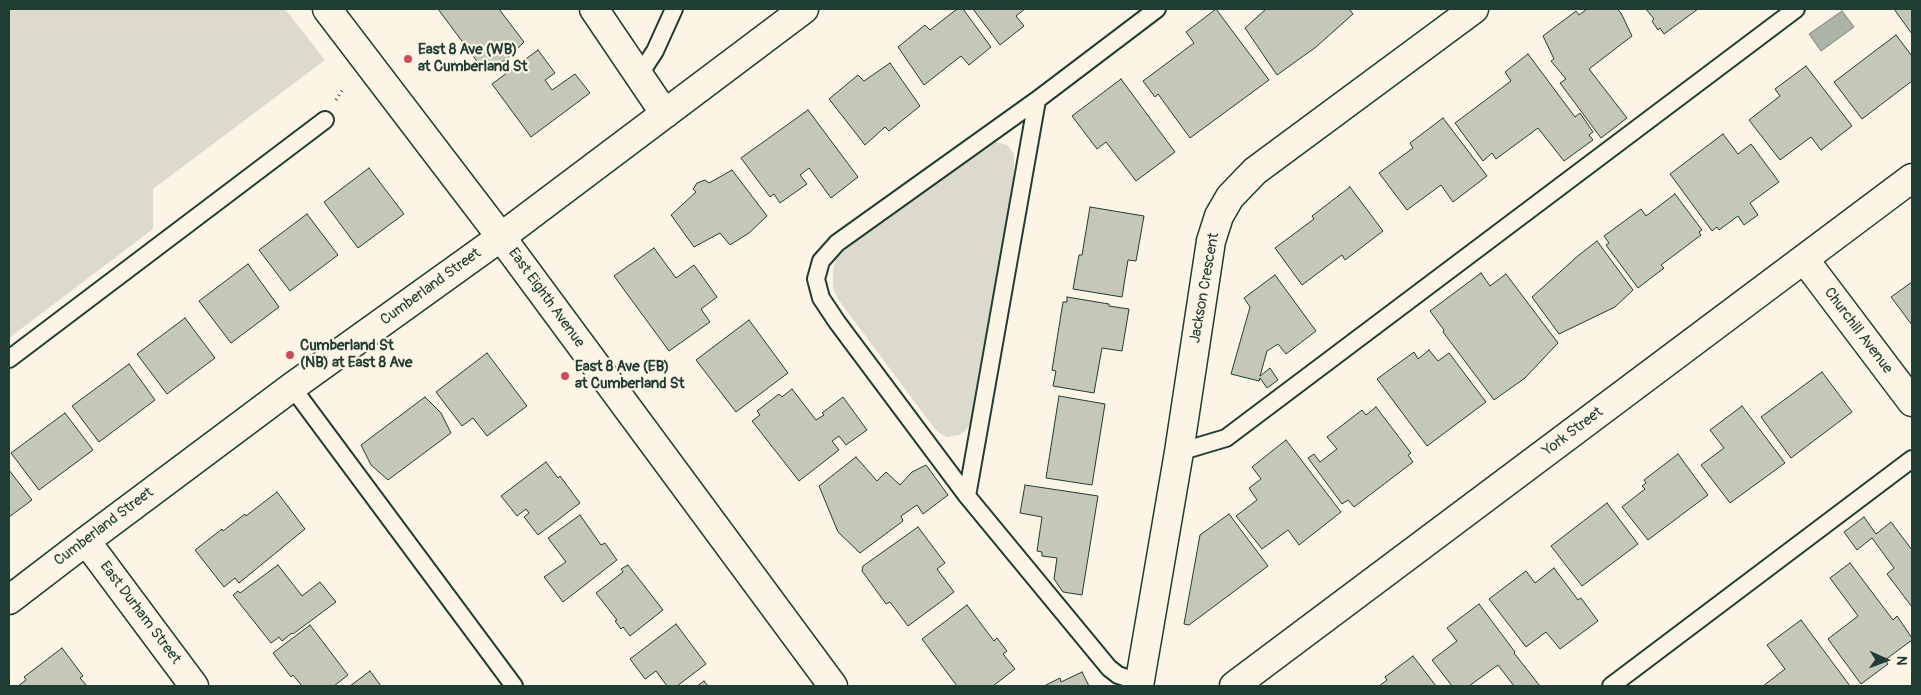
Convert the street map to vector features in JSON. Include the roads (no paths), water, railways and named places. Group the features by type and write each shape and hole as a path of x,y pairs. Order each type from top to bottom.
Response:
{"street":[{"name":"East Eighth Avenue","path":"328,9 501,237 833,686"},
{"path":"594,9 640,74 665,114"},
{"name":"Cumberland Street","path":"9,600 292,387 501,237 804,9"},
{"name":"Jackson Crescent","path":"1139,684 1179,452 1211,241 1219,216 1230,197 1255,171 1474,9"},
{"name":"York Street","path":"1234,686 1912,178"},
{"name":"Churchill Avenue","path":"1804,259 1912,402"},
{"name":"East Durham Street","path":"86,541 194,686"}],"lane":[{"path":"640,74 655,51 674,9"},
{"path":"1139,684 1118,675 1109,668 968,496 837,322 822,298 816,278 821,261 837,243 1037,100 1157,9"},
{"path":"1179,452 1226,438 1796,9"},
{"path":"968,496 1037,100"},
{"path":"9,360 325,120"},
{"path":"292,387 514,686"},
{"path":"1611,686 1912,459"}],"place":[{"name":"East 8 Ave (WB) at Cumberland St","path":"408,59"},
{"name":"Cumberland St (NB) at East 8 Ave","path":"290,355"},
{"name":"East 8 Ave (EB) at Cumberland St","path":"565,376"}]}
